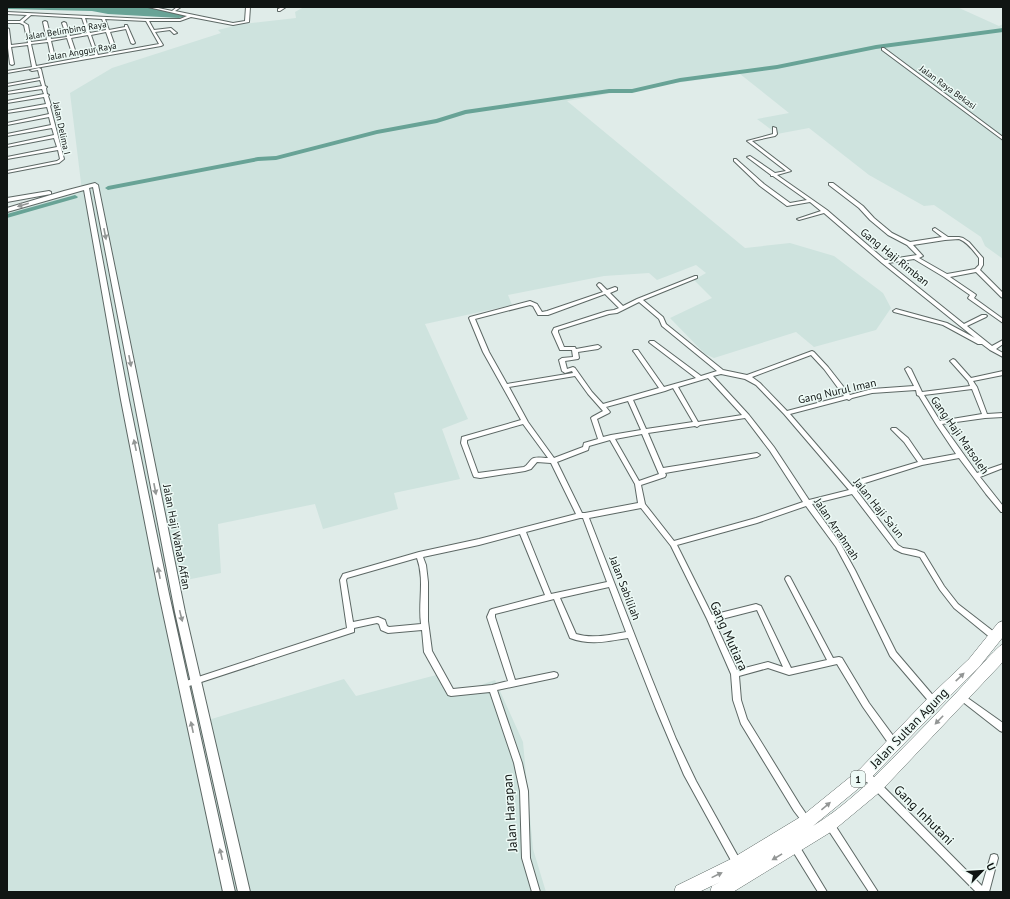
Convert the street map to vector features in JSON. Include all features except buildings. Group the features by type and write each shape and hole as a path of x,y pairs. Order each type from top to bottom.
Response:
{"highway":[{"name":"Jalan Sultan Agung","path":"682,892 737,865 807,822 865,774 934,702 974,663 999,632"},
{"name":"Jalan Sultan Agung","path":"718,892 795,847 829,825 876,786 962,697 996,660 1003,650"}],"street":[{"path":"150,7 232,24 248,22 248,7"},
{"path":"172,12 179,7"},
{"path":"279,10 284,7"},
{"path":"7,13 148,20 180,20 191,16"},
{"path":"7,22 21,22 30,14"},
{"path":"83,17 97,56"},
{"path":"103,18 113,46"},
{"path":"123,19 133,43"},
{"path":"148,20 154,31 171,28 175,33"},
{"name":"Jalan Delima I","path":"7,172 58,162 62,159 58,148 45,87 29,44 26,25 21,22"},
{"path":"45,22 53,57"},
{"path":"64,23 74,53"},
{"name":"Jalan Belimbing Raya","path":"8,47 127,28"},
{"path":"7,29 8,47 12,64"},
{"name":"Jalan Anggur Raya","path":"7,72 160,46 154,31"},
{"name":"Jalan Raya Bekasi","path":"883,49 1003,139"},
{"path":"7,75 37,68"},
{"path":"7,85 42,79"},
{"path":"7,93 45,87"},
{"path":"7,102 47,95"},
{"path":"7,112 49,105"},
{"path":"7,124 51,115"},
{"path":"7,135 54,126"},
{"path":"773,175 789,171 749,141 774,135 774,128"},
{"path":"7,146 56,136"},
{"path":"7,158 58,148"},
{"name":"Gang Haji Rimban","path":"749,157 825,211 884,262 992,349 1003,356"},
{"path":"735,160 762,185 789,205 809,201"},
{"path":"831,184 861,207 872,219 894,237 908,244 921,256 884,262"},
{"name":"Jalan Haji Wahab Affan","path":"229,892 183,685 125,400 96,211 96,190 87,192 96,211 195,681 244,892"},
{"path":"7,210 66,192"},
{"path":"7,200 66,192 87,192"},
{"path":"799,219 825,211"},
{"path":"935,229 946,238"},
{"path":"908,244 946,238 960,238 964,240 980,258 981,265 977,270 946,276"},
{"path":"916,258 946,276 973,295 971,298 1003,322"},
{"path":"977,270 1003,296"},
{"path":"601,440 594,418 607,412 590,393 573,369 565,371 562,360 576,358 573,348 562,349 555,332 556,329 622,308 695,277"},
{"path":"598,285 622,308"},
{"path":"606,292 615,289"},
{"name":"Jalan Sabililah","path":"606,292 540,314 535,305 530,303 472,318 486,352 525,421 553,461 582,515 612,584 656,701 688,775 737,865"},
{"path":"639,300 662,318 664,325 721,372 747,377 812,353 826,368 849,398"},
{"path":"896,311 948,325 992,349 1003,342"},
{"path":"963,326 984,316"},
{"path":"652,342 700,378"},
{"path":"574,351 598,347"},
{"path":"636,351 663,390"},
{"path":"953,361 970,380 985,416"},
{"name":"Gang Haji Matsoleh","path":"908,369 918,391 938,423 986,492 1003,510"},
{"path":"601,406 675,387 721,372"},
{"path":"970,380 1003,373"},
{"path":"505,386 577,374"},
{"name":"Jalan Arrahmah","path":"710,376 747,416 772,449 846,560 893,654 934,702"},
{"name":"Jalan Haji Sa'un","path":"747,377 758,384 786,413 853,491 896,547 903,551 922,555 944,591 956,606 999,632"},
{"path":"675,387 697,425"},
{"name":"Gang Nurul Iman","path":"786,413 872,391 918,391 974,387"},
{"path":"630,399 663,475 638,484"},
{"path":"938,423 985,416 1003,415"},
{"path":"525,421 464,439 464,443 476,475 480,476 525,469 535,460 553,461 577,453 586,448 586,445 611,437 697,425 747,416"},
{"path":"894,429 906,440 922,463"},
{"path":"183,685 351,630 352,626 343,580 345,576 419,555 479,542 582,515 642,505 638,484 611,437"},
{"path":"661,471 757,455"},
{"path":"673,544 757,520 807,503 853,491 863,481 922,463 961,455"},
{"path":"976,476 1003,466"},
{"name":"Gang Mutiara","path":"642,505 673,544 735,674 737,700 744,721 807,822"},
{"path":"522,531 552,596 574,636 580,639 596,640 630,634"},
{"path":"419,555 423,565 425,582 424,627 428,655 451,694 492,688 554,675"},
{"path":"788,579 831,661"},
{"path":"512,684 491,616 495,610 552,596 612,584"},
{"path":"710,619 756,607 759,608 789,672"},
{"path":"352,626 378,620 382,622 384,628 388,630 424,627"},
{"path":"735,674 768,665 789,672 838,660 842,662 866,705 894,744"},
{"name":"Jalan Harapan","path":"492,688 514,748 520,770 524,791 526,858 536,892"},
{"path":"962,697 1003,728"},
{"name":"Gang Inhutani","path":"865,774 982,892"},
{"path":"829,825 874,892"},
{"path":"795,847 822,892"},
{"path":"985,892 994,858"}],"shaded area":[{"path":"7,7 146,7 186,16 179,18 108,14 92,11 7,9"},
{"path":"304,7 957,7 999,26 1003,24 1003,259 985,246 981,237 934,205 924,206 869,175 809,128 777,134 757,119 789,113 740,74 655,86 635,92 612,93 567,101 745,248 790,243 834,256 883,293 891,308 876,330 814,347 796,332 714,358 705,354 670,318 712,298 694,280 706,273 696,265 657,280 649,273 604,276 508,295 512,305 425,324 468,419 442,429 460,479 394,493 398,509 323,529 315,504 218,524 221,573 176,582 205,721 344,679 356,696 444,673 453,695 495,680 523,742 533,849 546,892 7,892 7,212 82,191 70,93 112,68 221,33 218,30 242,24 296,18 295,12"}],"waterway":[{"path":"108,188 258,159 276,158 377,132 437,121 465,112 609,91 632,91 680,80 777,67 876,47 1003,30"},
{"path":"7,216 75,197"}]}
